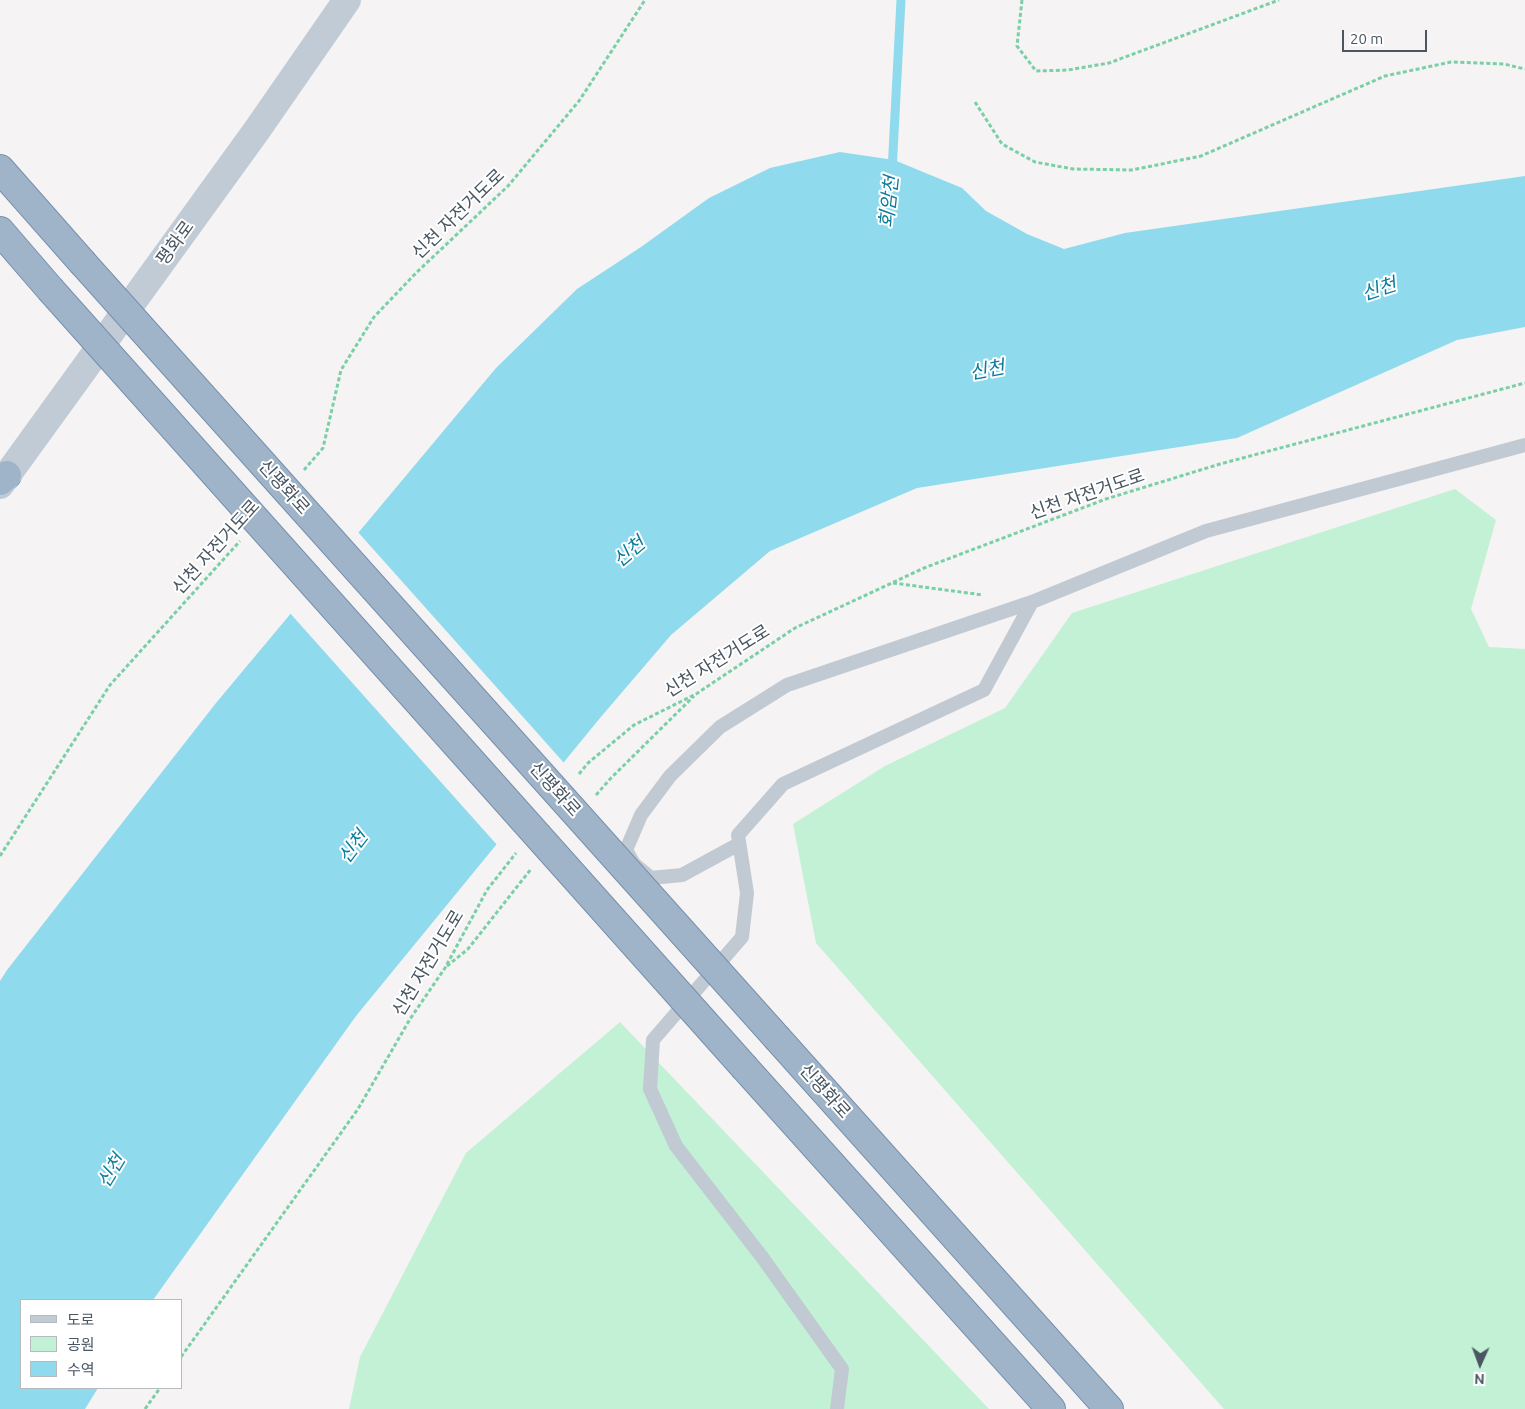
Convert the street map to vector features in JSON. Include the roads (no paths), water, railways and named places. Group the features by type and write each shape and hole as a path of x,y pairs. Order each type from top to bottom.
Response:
{"highway":[{"name":"신평화로","path":"0,169 1109,1409"},
{"path":"0,231 745,1068 1052,1409"},
{"path":"0,239 26,260"}],"main road":[{"name":"평화로","path":"2,480 257,130 347,0"}],"lane":[{"path":"739,844 682,875 651,878 634,864 626,850 641,815 670,776 720,727 787,684 1032,602 1206,531 1525,445"},
{"path":"838,1409 842,1369 762,1257 676,1146 650,1089 653,1040 742,937 747,893 738,835 783,784 984,690 1032,602"}],"water":[{"name":"신천","path":"840,152 894,160 962,188 986,211 1027,234 1064,249 1125,233 1525,176 1525,327 1457,340 1237,438 917,488 770,551 671,635 600,718 356,1016 154,1299 20,1299 20,1389 97,1389 85,1409 0,1409 0,981 216,703 496,368 577,289 641,247 709,198 770,168"}],"waterway":[{"name":"회암천","path":"892,172 901,0"}]}
